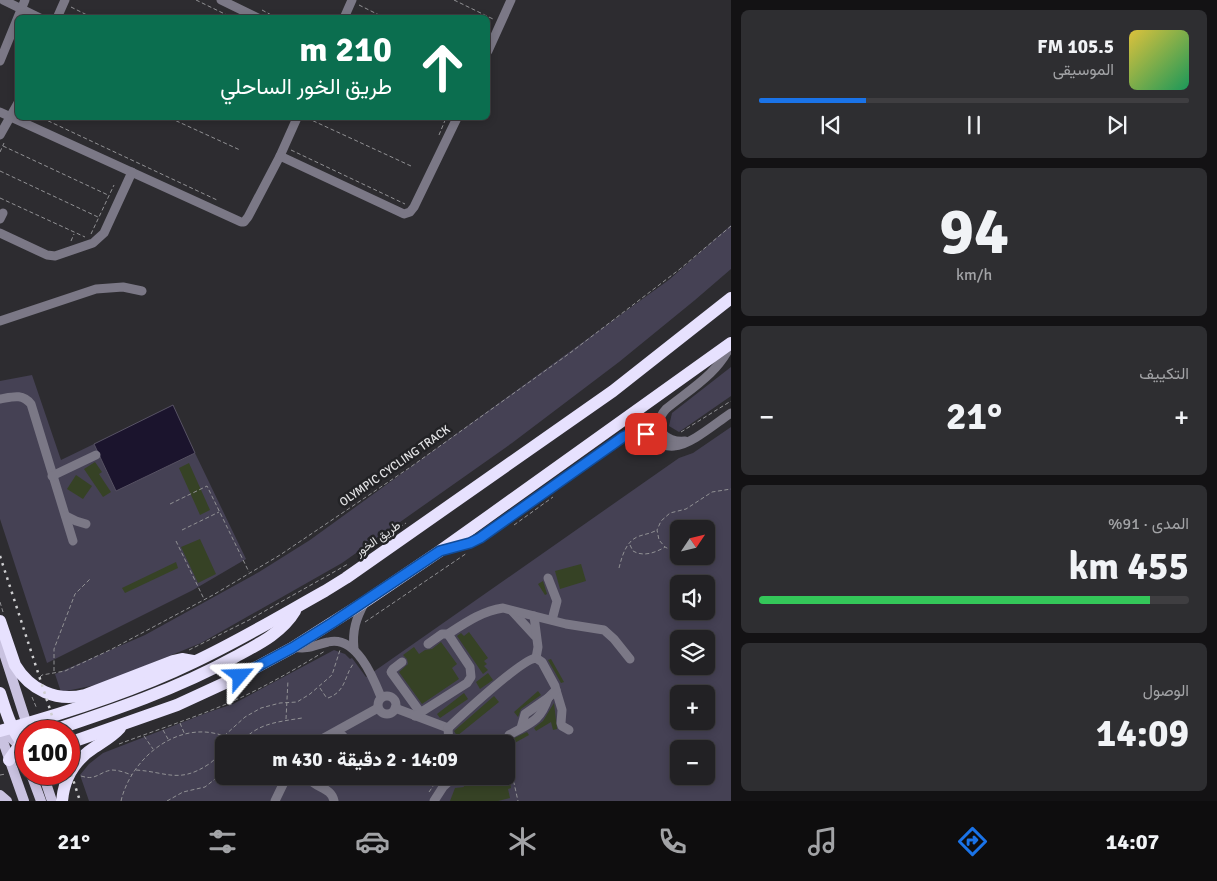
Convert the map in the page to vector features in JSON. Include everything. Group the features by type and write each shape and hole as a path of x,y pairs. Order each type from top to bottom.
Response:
{"highway":[{"name":"طريق الخور","path":"47,720 137,687 193,656 297,606 346,578 613,391 731,298"},
{"path":"80,739 150,716 204,693 293,647 440,551 731,343"},
{"path":"80,721 138,702 219,666 271,635 292,615 297,606"},
{"path":"2,618 18,671 34,686 55,696 78,696 173,661 193,656"},
{"path":"0,693 14,742"},
{"path":"62,801 67,780 78,760 113,735 122,725"},
{"name":"طريق الخور","path":"5,761 14,742"}],"main road":[{"path":"0,641 26,720"},
{"path":"5,761 24,801"},
{"path":"35,785 41,801"},
{"path":"47,785 52,801"},
{"path":"0,795 7,801"}],"street":[{"path":"3,0 23,4 36,15"},
{"path":"221,0 252,15"},
{"path":"490,47 511,0"},
{"path":"345,15 352,1"},
{"path":"58,15 64,2"},
{"path":"0,61 15,24"},
{"path":"2,136 15,109"},
{"path":"0,112 15,118"},
{"path":"20,120 238,222 244,222 248,217 297,120"},
{"path":"280,156 402,214 407,214 414,207 456,120"},
{"path":"0,232 55,256 93,243 104,233 132,172"},
{"path":"0,321 96,289 124,287 142,291"},
{"path":"690,440 672,440 666,436 660,427 661,415 716,368 731,343"},
{"path":"0,399 18,396 24,397 29,401 73,541"},
{"path":"440,551 470,543 480,538 627,434 642,433 663,445 680,445 731,413"},
{"path":"52,476 96,455"},
{"path":"66,516 86,524"},
{"path":"548,578 557,601 552,620"},
{"path":"366,601 355,623 353,634 354,649 371,673 381,697"},
{"path":"428,644 442,634 448,634 483,614 494,610 510,609 578,626 604,630 630,659"},
{"path":"510,609 536,638"},
{"path":"534,616 538,647 536,658"},
{"path":"417,714 467,683 471,677 470,667 448,634"},
{"path":"293,647 310,648 336,641 354,649"},
{"path":"448,728 496,686 529,660 536,658 542,662 555,686 562,710 561,723 562,726 569,730"},
{"path":"402,662 391,672 417,714"},
{"path":"509,735 521,728 525,714 556,690"},
{"path":"386,695 393,698 396,703 392,712 386,714 378,708 378,701 381,697 386,695"},
{"path":"329,735 378,708"},
{"path":"395,708 417,714 448,728"},
{"path":"448,728 448,735"},
{"path":"274,801 282,785"},
{"path":"317,785 328,790 334,801"},
{"path":"434,801 446,785"}],"path":[{"path":"196,0 227,15"},
{"path":"454,0 486,15"},
{"path":"352,1 379,15"},
{"path":"64,2 88,15"},
{"path":"490,17 494,19"},
{"path":"46,120 217,200"},
{"path":"174,120 240,150"},
{"path":"310,120 411,166"},
{"path":"438,136 445,120"},
{"path":"0,152 3,146 2,136"},
{"path":"3,146 108,196"},
{"path":"284,146 404,204 408,203"},
{"path":"0,171 98,217"},
{"path":"0,198 88,239 114,185"},
{"name":"OLYMPIC CYCLING TRACK","path":"42,675 65,671 112,649 204,600 280,555 360,502 570,353 680,269 731,226"},
{"path":"70,244 75,232"},
{"path":"675,434 684,432 731,401"},
{"path":"170,504 207,486 250,573"},
{"path":"670,549 657,537 657,530 661,521 668,514 686,509 712,492 731,489"},
{"path":"512,526 557,494"},
{"path":"182,530 220,512"},
{"path":"390,534 406,523"},
{"path":"619,568 624,552 631,541 657,530"},
{"path":"176,541 204,600"},
{"path":"630,544 633,550 640,554 655,552 666,547"},
{"path":"362,624 470,551"},
{"path":"193,656 249,620 351,562"},
{"path":"54,672 54,649 75,594 90,579"},
{"path":"0,602 2,618"},
{"path":"225,735 254,711 272,704 301,700 319,687 334,672 341,648 334,648"},
{"path":"113,746 230,702 264,686 328,650"},
{"path":"319,687 326,697 333,696 346,681 352,665 360,658"},
{"path":"286,721 288,680"},
{"path":"30,692 38,711"},
{"path":"248,735 261,726 302,718"},
{"path":"179,722 185,735"},
{"path":"162,729 169,740"},
{"path":"121,801 135,770 153,749 169,740 185,735 207,732 220,735"},
{"path":"143,735 153,749"},
{"path":"135,770 171,776 193,773 215,759"},
{"path":"80,776 92,778 115,770 132,776"},
{"path":"167,801 183,792 205,787 215,779"},
{"path":"429,793 434,785"},
{"path":"514,785 518,801"}],"shaded area":[{"path":"731,225 731,269 619,362 512,443 342,563 201,643 101,684 61,692 55,674 145,635 259,572 310,540 670,279"},
{"path":"731,367 731,396 679,432 669,426 672,413"},
{"path":"32,375 61,460 94,444 116,491 195,453 246,559 193,590 47,663 0,519 0,381"},
{"path":"173,405 195,453 116,491 94,444"},
{"path":"731,427 731,801 89,801 80,775 89,764 103,753 233,704 334,650 345,654 350,659 352,658 366,677 679,458 693,453"}],"building":[{"path":"95,462 102,472 99,474 111,492 103,497 84,469"},
{"path":"189,463 210,510 200,515 179,468"},
{"path":"76,475 92,486 83,499 67,489"},
{"path":"200,539 216,574 198,583 181,547"},
{"path":"176,562 178,568 125,593 122,588"},
{"path":"581,564 586,581 560,589 555,571"},
{"path":"543,581 547,594 545,595 538,584"},
{"path":"469,632 488,658 484,661 487,664 484,666 488,670 483,674 457,636 461,633 464,636"},
{"path":"441,642 457,664 452,668 459,679 422,704 399,672 408,664 407,659 403,655 414,647 419,654 425,650 432,649"},
{"path":"551,659 564,682 561,683 548,660"},
{"path":"488,673 493,680 480,689 476,682"},
{"path":"538,691 541,695 521,709 518,717 514,712"},
{"path":"464,693 468,699 440,718 437,714"},
{"path":"494,696 499,702 458,735 454,731"},
{"path":"554,703 557,729 553,730 551,722 536,731 534,728 543,721"},
{"path":"527,732 529,735 515,743 515,738"},
{"path":"463,785 510,785 511,788 508,789 510,798 498,801 450,801 455,788 464,787"}],"railway":[{"path":"0,556 53,720"},
{"path":"75,785 80,801"}],"route":[{"path":"240,676 292,648 440,551 470,543 480,538 627,434 635,432 646,434"}]}
